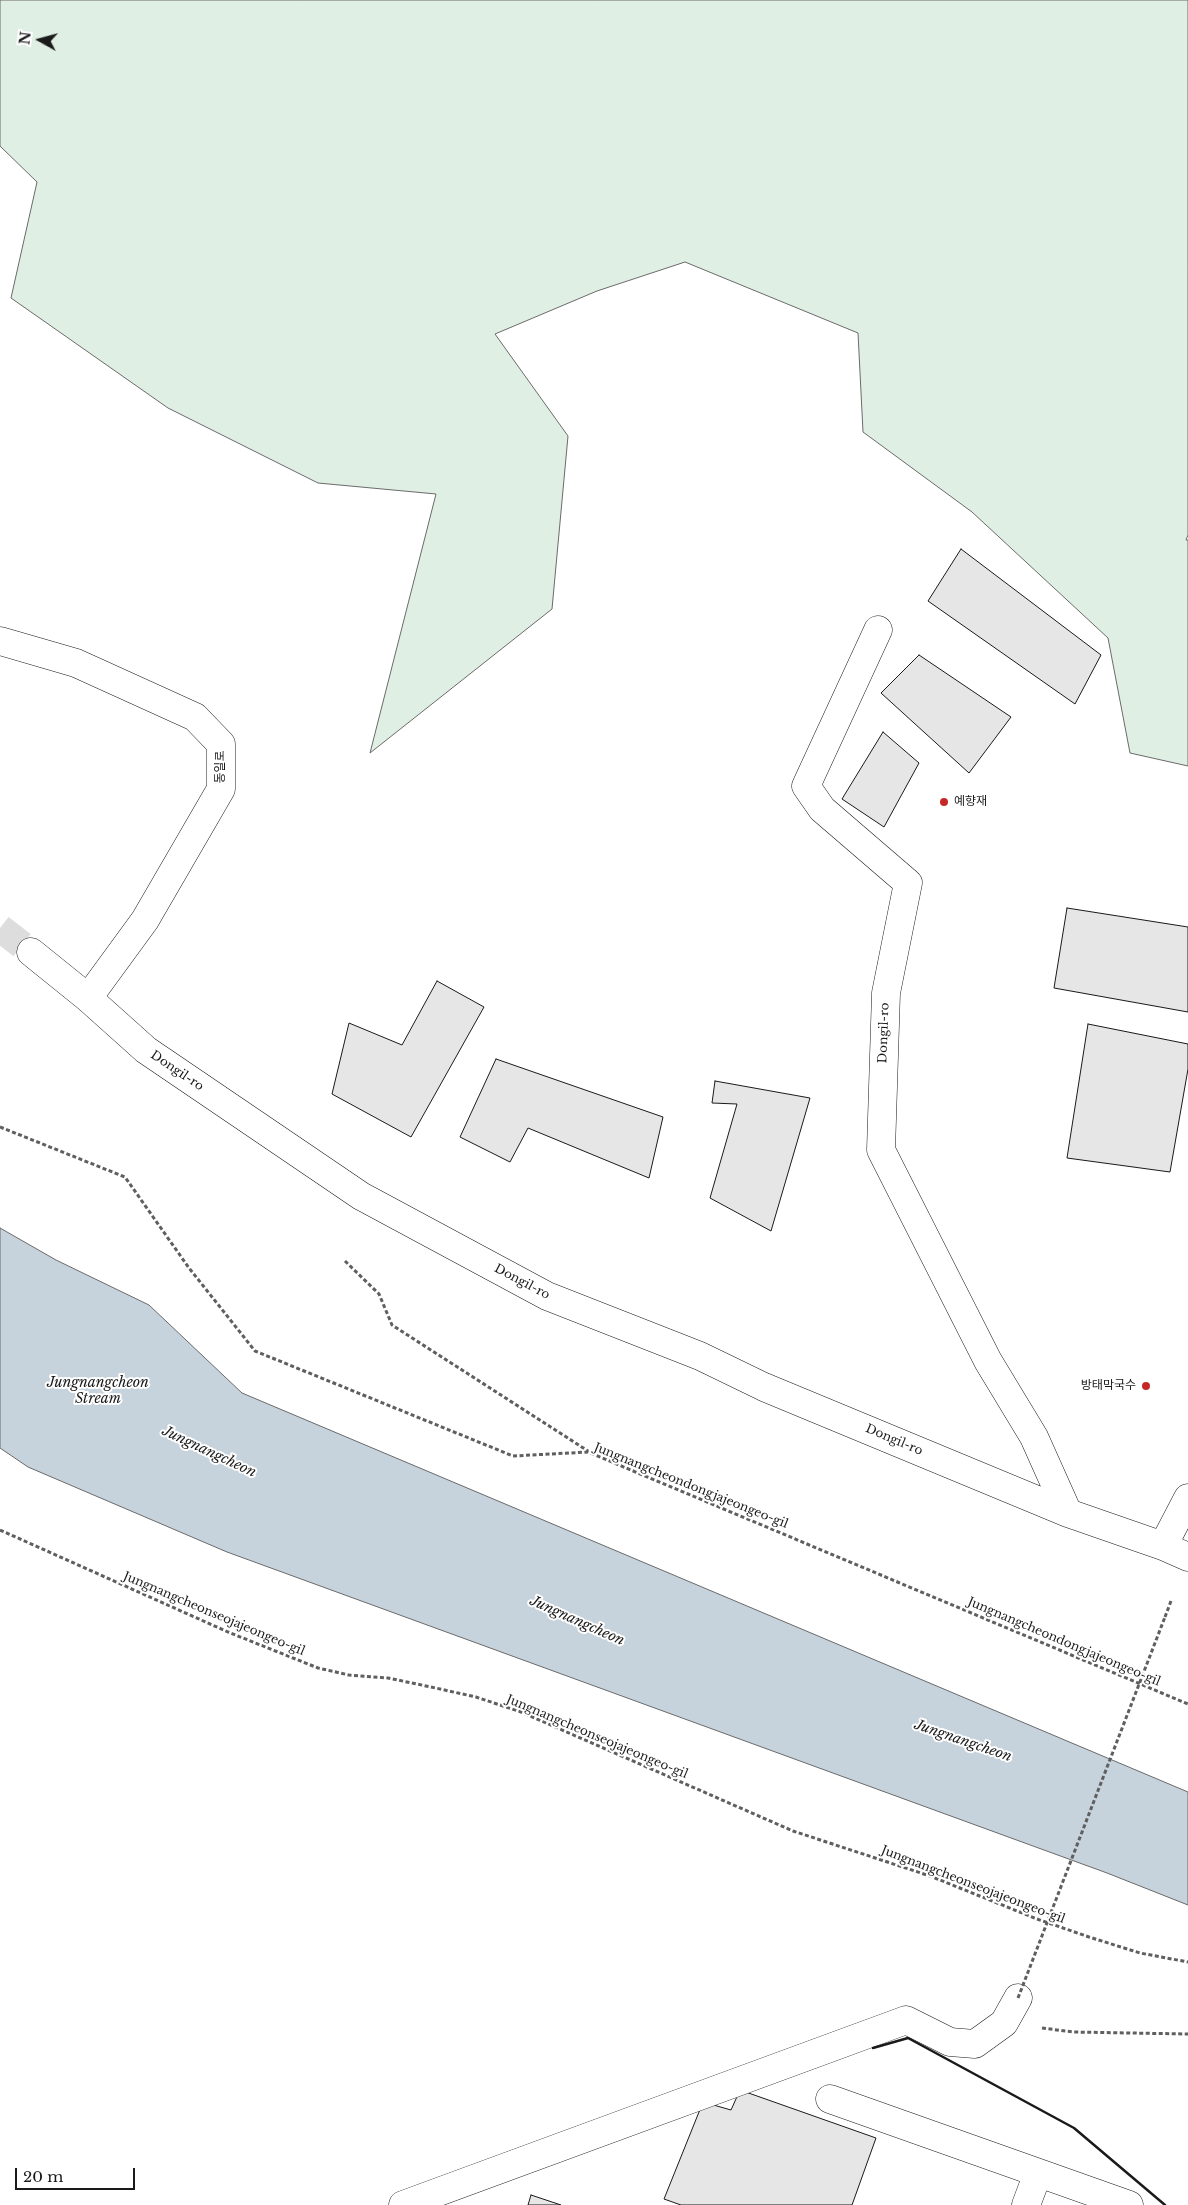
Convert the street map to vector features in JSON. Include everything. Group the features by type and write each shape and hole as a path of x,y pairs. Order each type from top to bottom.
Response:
{"street":[{"name":"Dongil-ro","path":"878,630 806,786 822,809 908,883 886,992 881,1150 988,1361 1034,1437 1068,1513"},
{"name":"동일로","path":"0,641 76,663 195,718 221,744 221,789 145,920 88,998"},
{"name":"Dongil-ro","path":"31,952 88,998 146,1050 361,1196 546,1296 700,1356 764,1387 1068,1513 1163,1546 1188,1557"},
{"path":"1163,1546 1188,1498"},
{"path":"403,2205 906,2020 950,2042 974,2044 1004,2023 1018,1998"},
{"path":"830,2098 1129,2205"},
{"path":"1026,2205 1038,2173"}],"path":[{"name":"Jungnangcheondongjajeongeo-gil","path":"0,1127 125,1177 189,1268 255,1351 513,1456 588,1452 1188,1704"},
{"path":"345,1261 380,1294 392,1325 588,1452"},
{"name":"Jungnangcheonseojajeongeo-gil","path":"0,1530 228,1632 318,1668 349,1675 388,1678 431,1687 476,1697 521,1712 793,1831 930,1876 1089,1938 1140,1953 1188,1962"},
{"path":"1018,1998 1171,1601"},
{"path":"1004,2023 1073,2032 1188,2034"}],"green space":[{"path":"0,0 1188,0 1188,535 1186,540 1188,540 1188,766 1130,753 1108,638 972,512 863,432 858,333 685,262 597,291 495,334 568,436 552,609 370,753 436,494 318,483 168,408 11,298 37,182 0,146"}],"water":[{"name":"Jungnangcheon Stream","path":"0,1228 56,1260 149,1305 242,1393 1188,1792 1188,1905 1107,1873 227,1552 28,1467 0,1448"}],"building":[{"path":"961,549 1101,655 1075,704 928,601"},
{"path":"919,655 1011,717 969,773 881,693"},
{"path":"883,732 919,763 884,827 842,799"},
{"path":"1067,908 1188,927 1188,1012 1054,988"},
{"path":"437,981 484,1007 411,1137 332,1094 349,1023 402,1045"},
{"path":"1088,1024 1188,1044 1188,1069 1170,1172 1067,1158"},
{"path":"496,1059 663,1117 649,1178 528,1128 510,1162 460,1137"},
{"path":"715,1081 810,1098 771,1231 710,1198 737,1104 712,1103"},
{"path":"740,2090 876,2138 852,2205 681,2205 664,2199 703,2102 731,2110"},
{"path":"531,2195 561,2205 528,2205"}],"tunnel":[{"path":"0,928 31,952"}],"wall":[{"path":"873,2048 908,2038 1074,2128 1165,2205"}],"place":[{"name":"예향재","path":"944,802"},
{"name":"방태막국수","path":"1146,1386"}],"water label":[{"name":"Jungnangcheon","path":"209,1452"},
{"name":"Jungnangcheon","path":"577,1621"},
{"name":"Jungnangcheon","path":"963,1741"}]}
